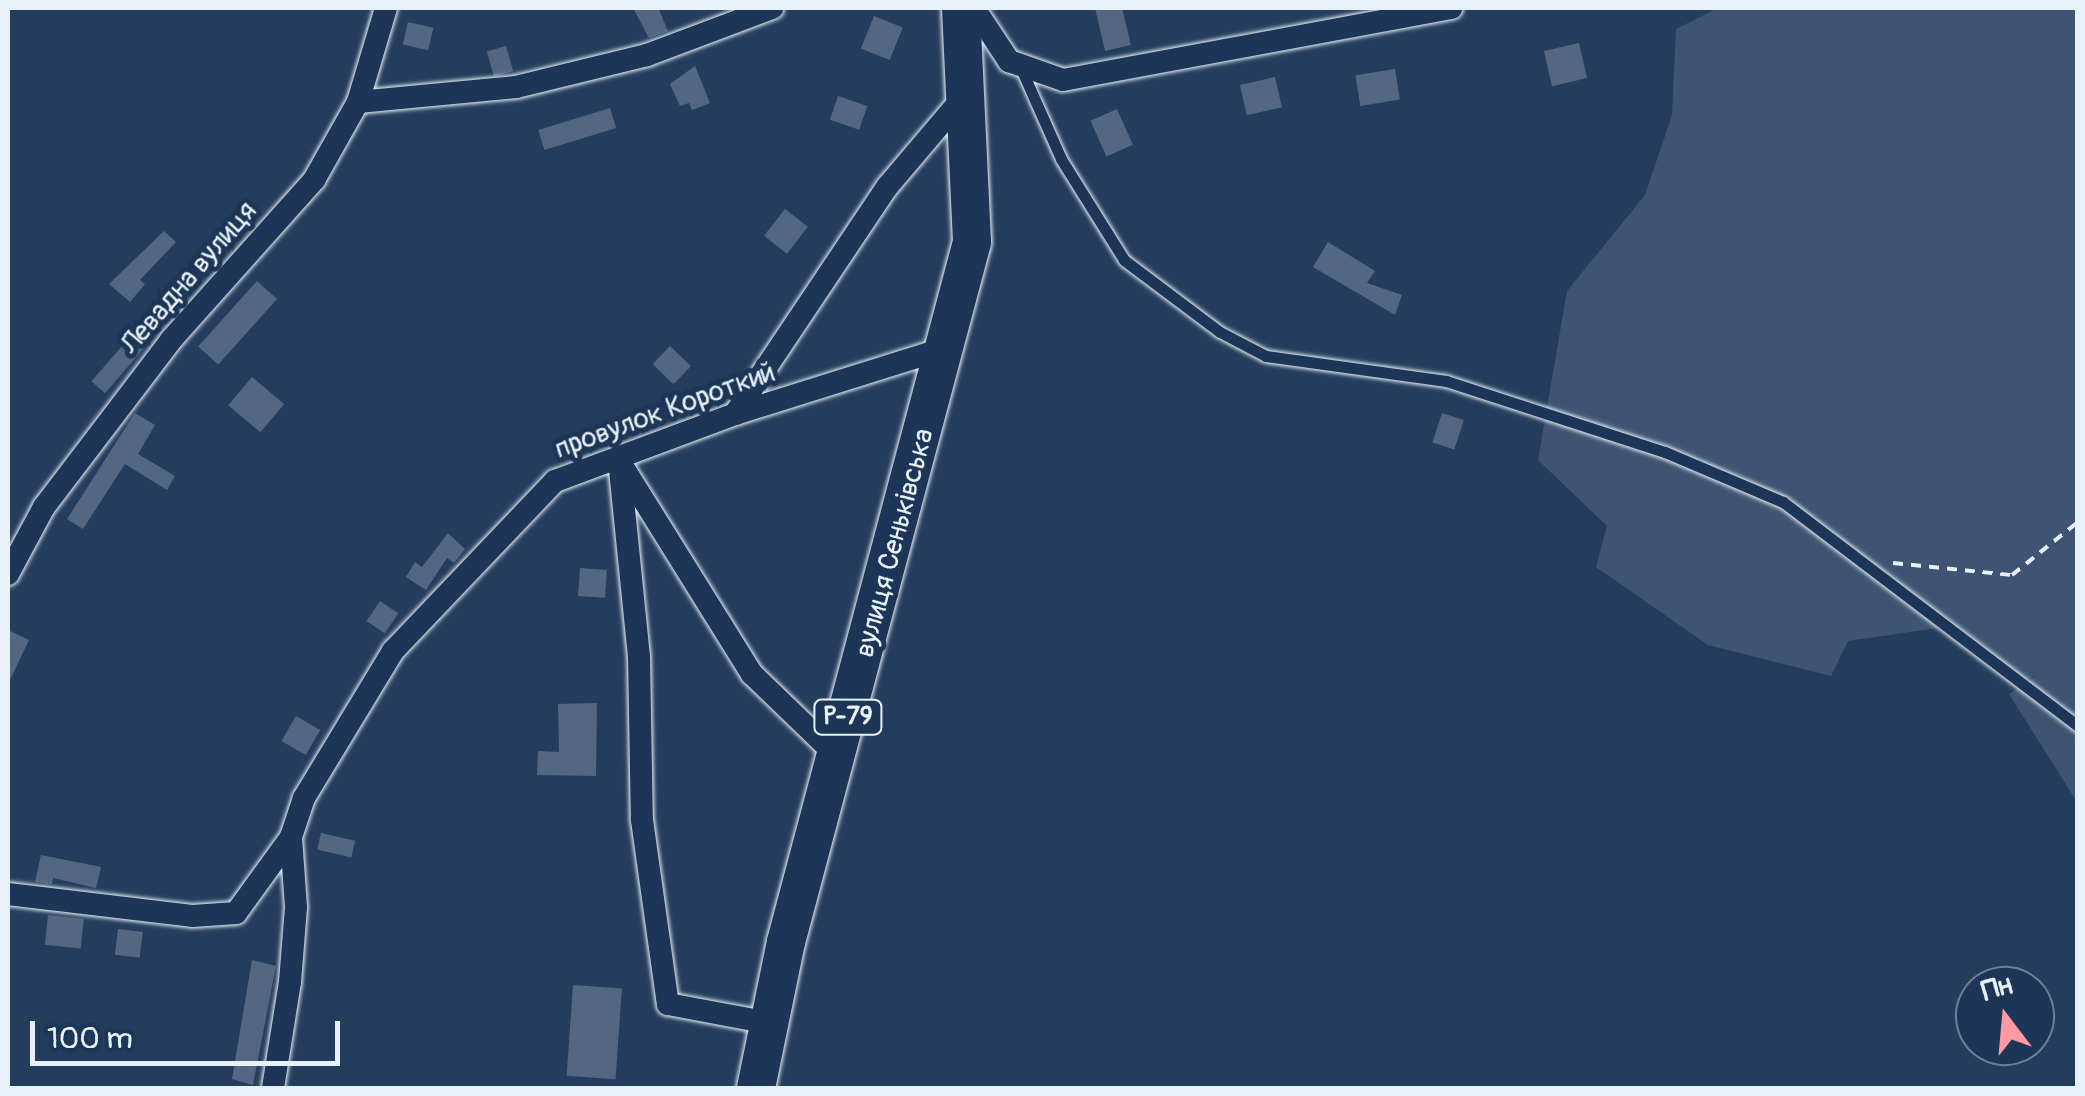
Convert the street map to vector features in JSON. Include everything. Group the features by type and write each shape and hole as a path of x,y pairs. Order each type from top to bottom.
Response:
{"main road":[{"name":"Р-79","path":"949,347 972,242 968,92 961,8"},
{"name":"вулиця Сенькiвська","path":"756,1088 837,756 949,347"}],"street":[{"path":"358,102 516,87 647,55 772,8"},
{"path":"974,8 1001,52 1018,64 1063,80 1451,8"},
{"name":"Левадна вулиця","path":"8,574 44,508 170,340 314,180 358,102 378,11"},
{"path":"735,414 887,187 968,92"},
{"name":"провулок Короткий","path":"273,1088 294,926 291,838 304,798 393,650 555,481 735,414 949,347"},
{"path":"619,460 752,674 837,756"},
{"path":"619,460 638,656 642,820 668,1004 770,1023"},
{"path":"8,894 192,916 236,912 291,838"}],"lane":[{"path":"1018,64 1061,159 1124,260 1220,332 1266,356 1446,381 1665,452 1783,502 2078,726"}],"path":[{"path":"1874,568 1900,562 2012,575 2078,522"}],"shaded area":[{"path":"1718,8 2077,8 2077,802 2009,694 2037,675 2023,682 1951,626 1848,641 1831,676 1708,645 1596,567 1607,526 1538,460 1567,291 1645,195 1672,115 1676,29"}],"building":[{"path":"633,8 658,8 668,31 649,38"},
{"path":"1095,8 1122,8 1131,45 1105,51"},
{"path":"874,16 903,28 890,60 861,48"},
{"path":"408,22 433,28 428,50 403,44"},
{"path":"1579,43 1587,78 1552,86 1544,51"},
{"path":"506,46 513,71 494,77 487,52"},
{"path":"695,66 710,103 692,110 689,103 680,106 670,84"},
{"path":"1395,69 1400,100 1360,106 1355,75"},
{"path":"1275,77 1282,107 1247,115 1240,85"},
{"path":"838,96 867,106 859,130 830,120"},
{"path":"610,108 616,128 544,150 538,130"},
{"path":"1117,109 1133,145 1106,156 1091,121"},
{"path":"785,209 808,227 787,254 764,236"},
{"path":"164,231 176,242 140,280 145,284 130,302 109,284"},
{"path":"1328,242 1375,271 1367,283 1402,295 1395,315 1313,267"},
{"path":"257,281 277,299 218,364 198,346"},
{"path":"136,330 150,342 105,393 91,381"},
{"path":"670,346 691,366 673,384 653,364"},
{"path":"252,377 284,404 260,432 228,405"},
{"path":"135,413 155,425 138,454 175,476 167,490 125,464 83,529 67,519"},
{"path":"1442,413 1464,420 1454,450 1432,442"},
{"path":"448,533 465,549 454,563 447,558 426,590 406,577 415,562 422,567"},
{"path":"580,568 607,570 605,598 578,596"},
{"path":"380,601 398,613 385,633 367,621"},
{"path":"8,630 29,640 8,684"},
{"path":"597,703 596,776 537,775 538,751 559,752 558,704"},
{"path":"296,716 320,730 306,755 282,741"},
{"path":"321,833 355,841 351,857 317,850"},
{"path":"41,855 101,867 96,888 53,878 52,884 35,882"},
{"path":"48,915 84,919 81,949 45,945"},
{"path":"118,929 143,932 140,958 115,955"},
{"path":"252,960 276,966 253,1085 232,1079"},
{"path":"573,985 622,988 616,1079 567,1076"}]}
